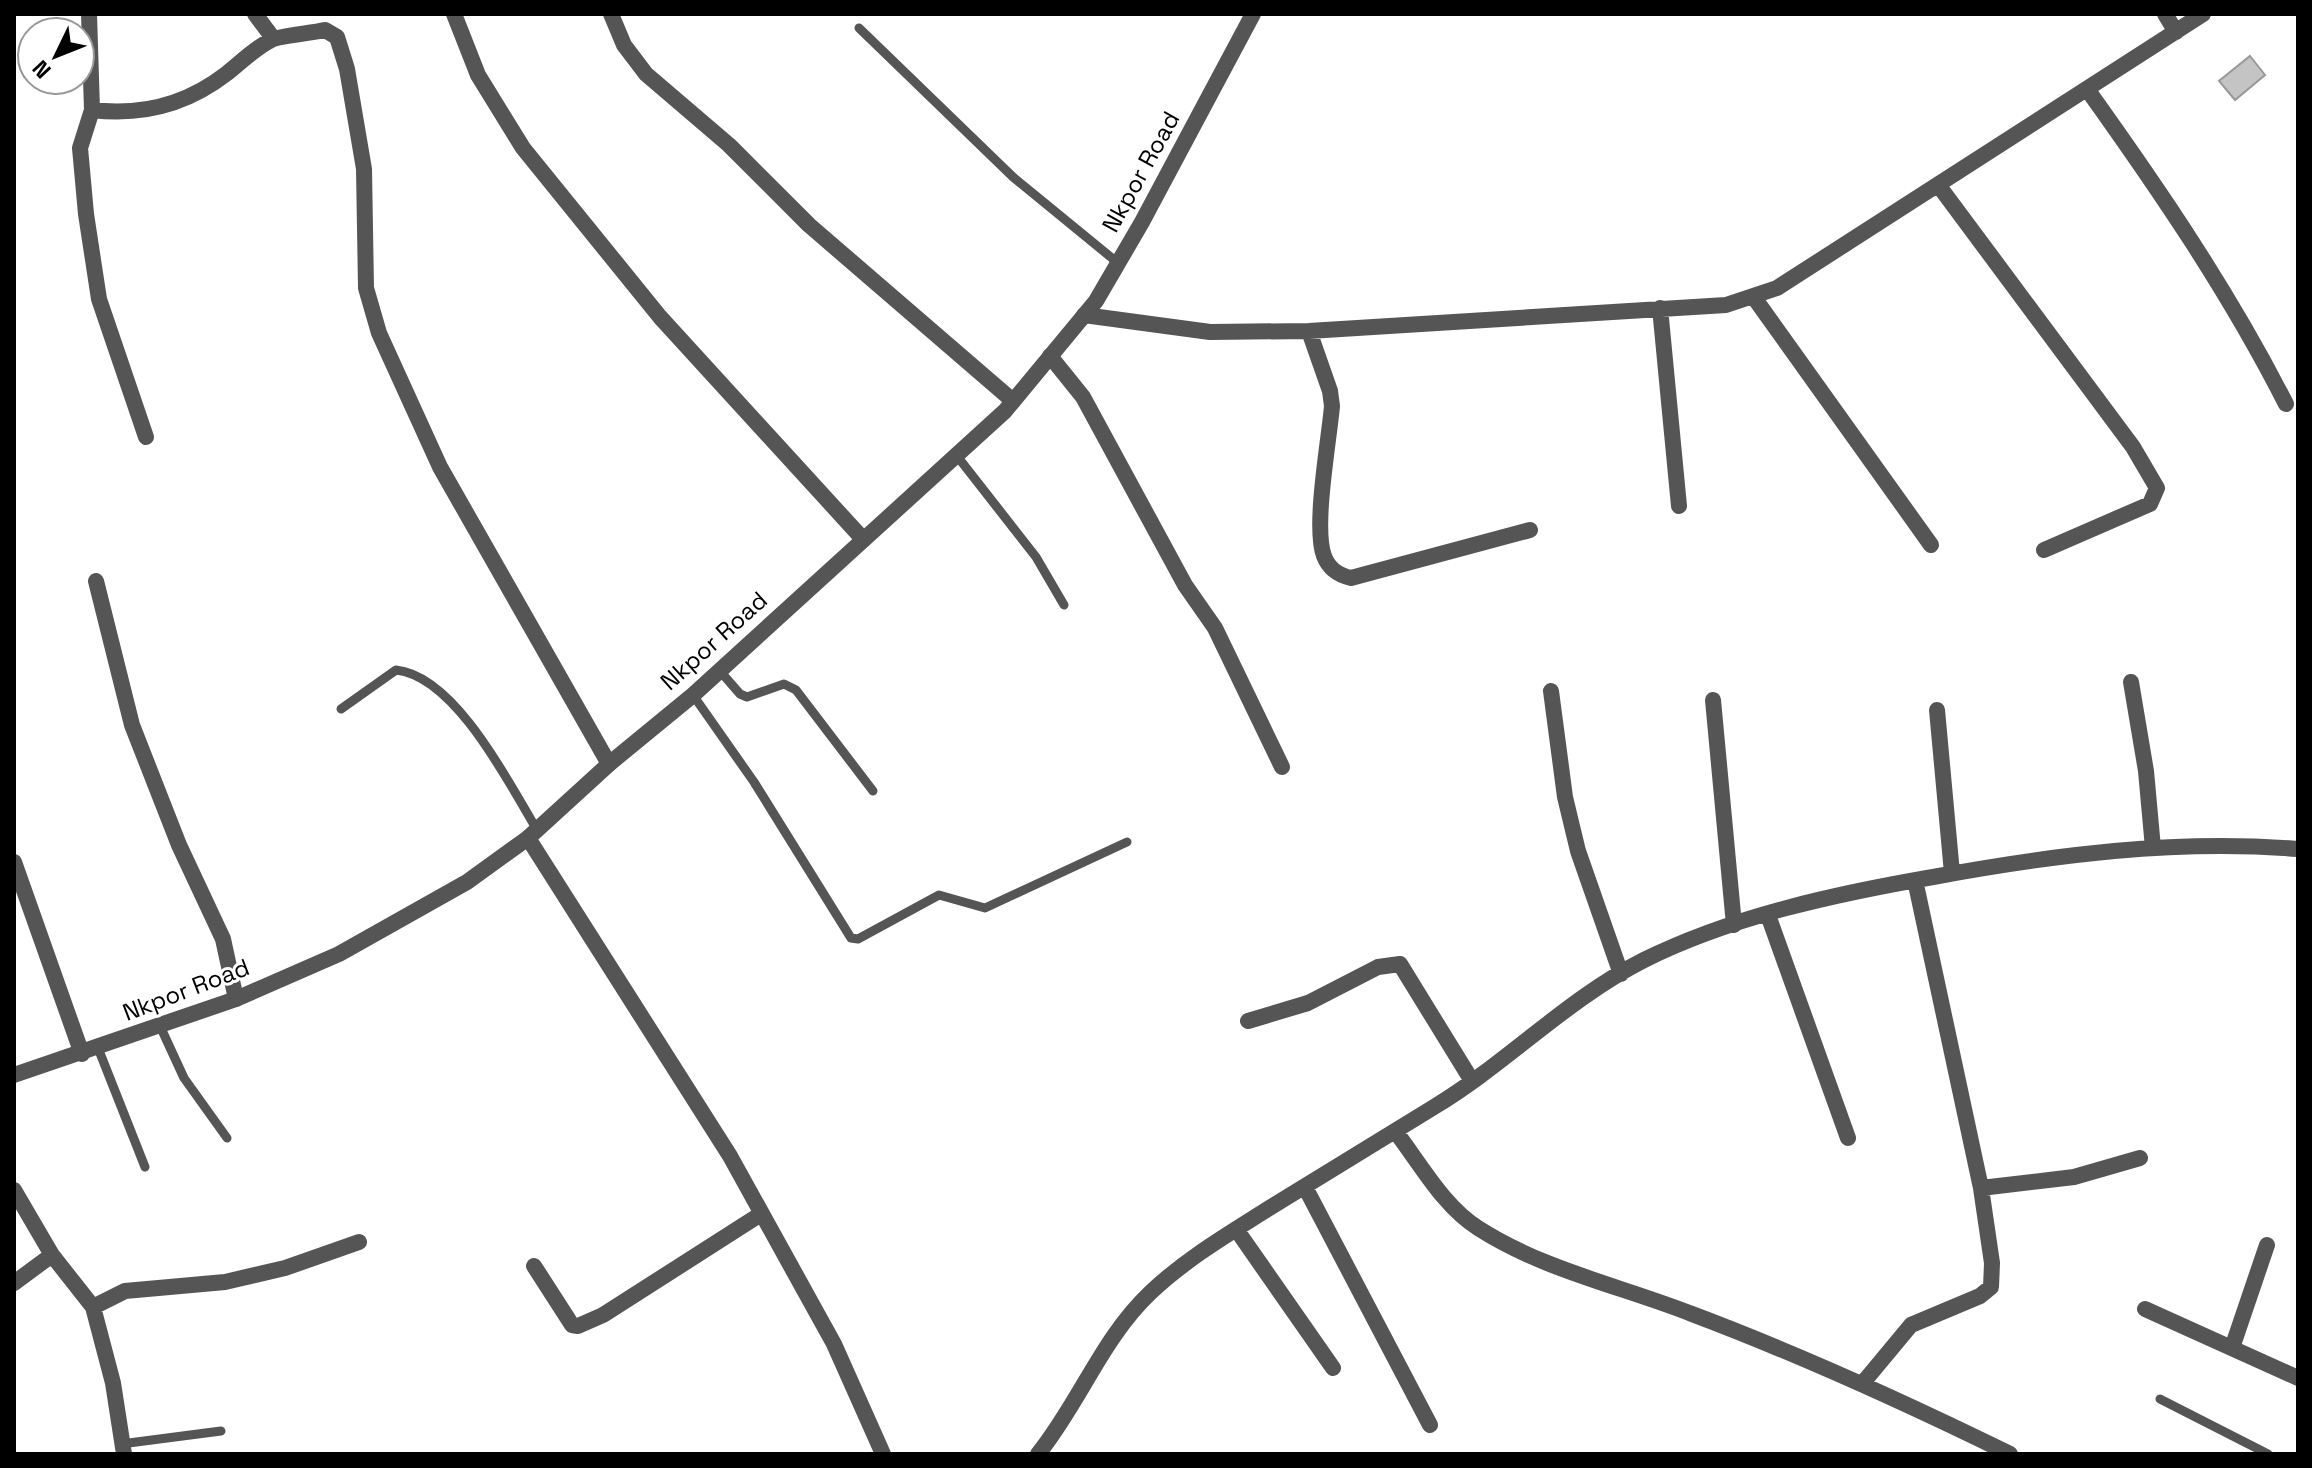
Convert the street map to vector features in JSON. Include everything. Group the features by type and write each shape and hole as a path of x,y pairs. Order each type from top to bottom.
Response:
{"street":[{"path":"89,14 92,110 80,148 99,299 146,437"},
{"path":"255,14 273,38"},
{"path":"454,14 478,75 523,148 660,317 862,538"},
{"path":"611,14 624,45 646,74 729,145 809,225 1013,401"},
{"name":"Nkpor Road","path":"14,1075 236,999 407,918 467,882 532,834 609,764 720,671 862,538 957,456 1013,401 1084,315 1118,263 1253,14"},
{"path":"2165,14 2176,32"},
{"path":"1084,315 1210,332 1309,331 1726,305 1777,288 2203,14"},
{"path":"92,110 119,113 170,106 210,86 273,38 297,37 325,30 337,37 347,69 364,169 366,288 379,333 440,467 609,764"},
{"path":"2087,89 2173,209 2242,319 2286,404"},
{"path":"1939,186 2133,447 2157,488 2150,504 2044,550"},
{"path":"1753,296 1931,545"},
{"path":"1660,308 1679,506"},
{"path":"1309,331 1330,391 1332,406 1320,533 1323,554 1330,567 1351,578 1530,530"},
{"path":"1050,356 1083,397 1185,585 1215,628 1282,767"},
{"path":"96,581 132,725 179,845 223,939 236,999"},
{"path":"2131,682 2146,771 2153,848"},
{"path":"1551,691 1572,824 1621,974"},
{"path":"1713,700 1734,925"},
{"path":"1937,710 1952,873"},
{"path":"532,834 730,1156 834,1344 883,1454"},
{"path":"1038,1454 1063,1423 1101,1353 1150,1293 1206,1248 1472,1081 1591,990 1646,959 1734,925 1842,893 2039,858 2153,848 2298,849"},
{"path":"14,862 90,1051"},
{"path":"1862,1384 1911,1325 1980,1296 1991,1287 1992,1263 1981,1188 1915,880"},
{"path":"1768,915 1848,1138"},
{"path":"1248,1021 1308,1003 1378,967 1400,964 1472,1081"},
{"path":"1395,1131 1449,1202 1475,1227 1509,1246 1581,1277 1678,1308 1775,1345 2010,1454"},
{"path":"1981,1188 2074,1177 2140,1158"},
{"path":"1305,1187 1430,1425"},
{"path":"14,1190 52,1255 93,1307 113,1383 122,1449"},
{"path":"534,1266 572,1325 578,1326 603,1315 761,1214"},
{"path":"1236,1229 1333,1368"},
{"path":"93,1307 125,1291 225,1282 285,1268 359,1242"},
{"path":"2232,1348 2267,1245"},
{"path":"14,1283 52,1255"},
{"path":"2145,1309 2298,1378"}],"lane":[{"path":"859,28 1013,177 1118,263"},
{"path":"957,456 1036,557 1064,605"},
{"path":"341,709 396,670 417,676 464,714 532,834"},
{"path":"720,671 740,694 747,697 784,684 796,690 873,791"},
{"path":"693,695 754,782 851,938 858,939 939,895 985,908 1127,842"},
{"path":"160,1026 184,1078 227,1138"},
{"path":"90,1051 145,1167"},
{"path":"2160,1399 2268,1454"},
{"path":"122,1449 221,1431"}],"building":[{"path":"2250,56 2265,75 2235,100 2219,81"}]}
